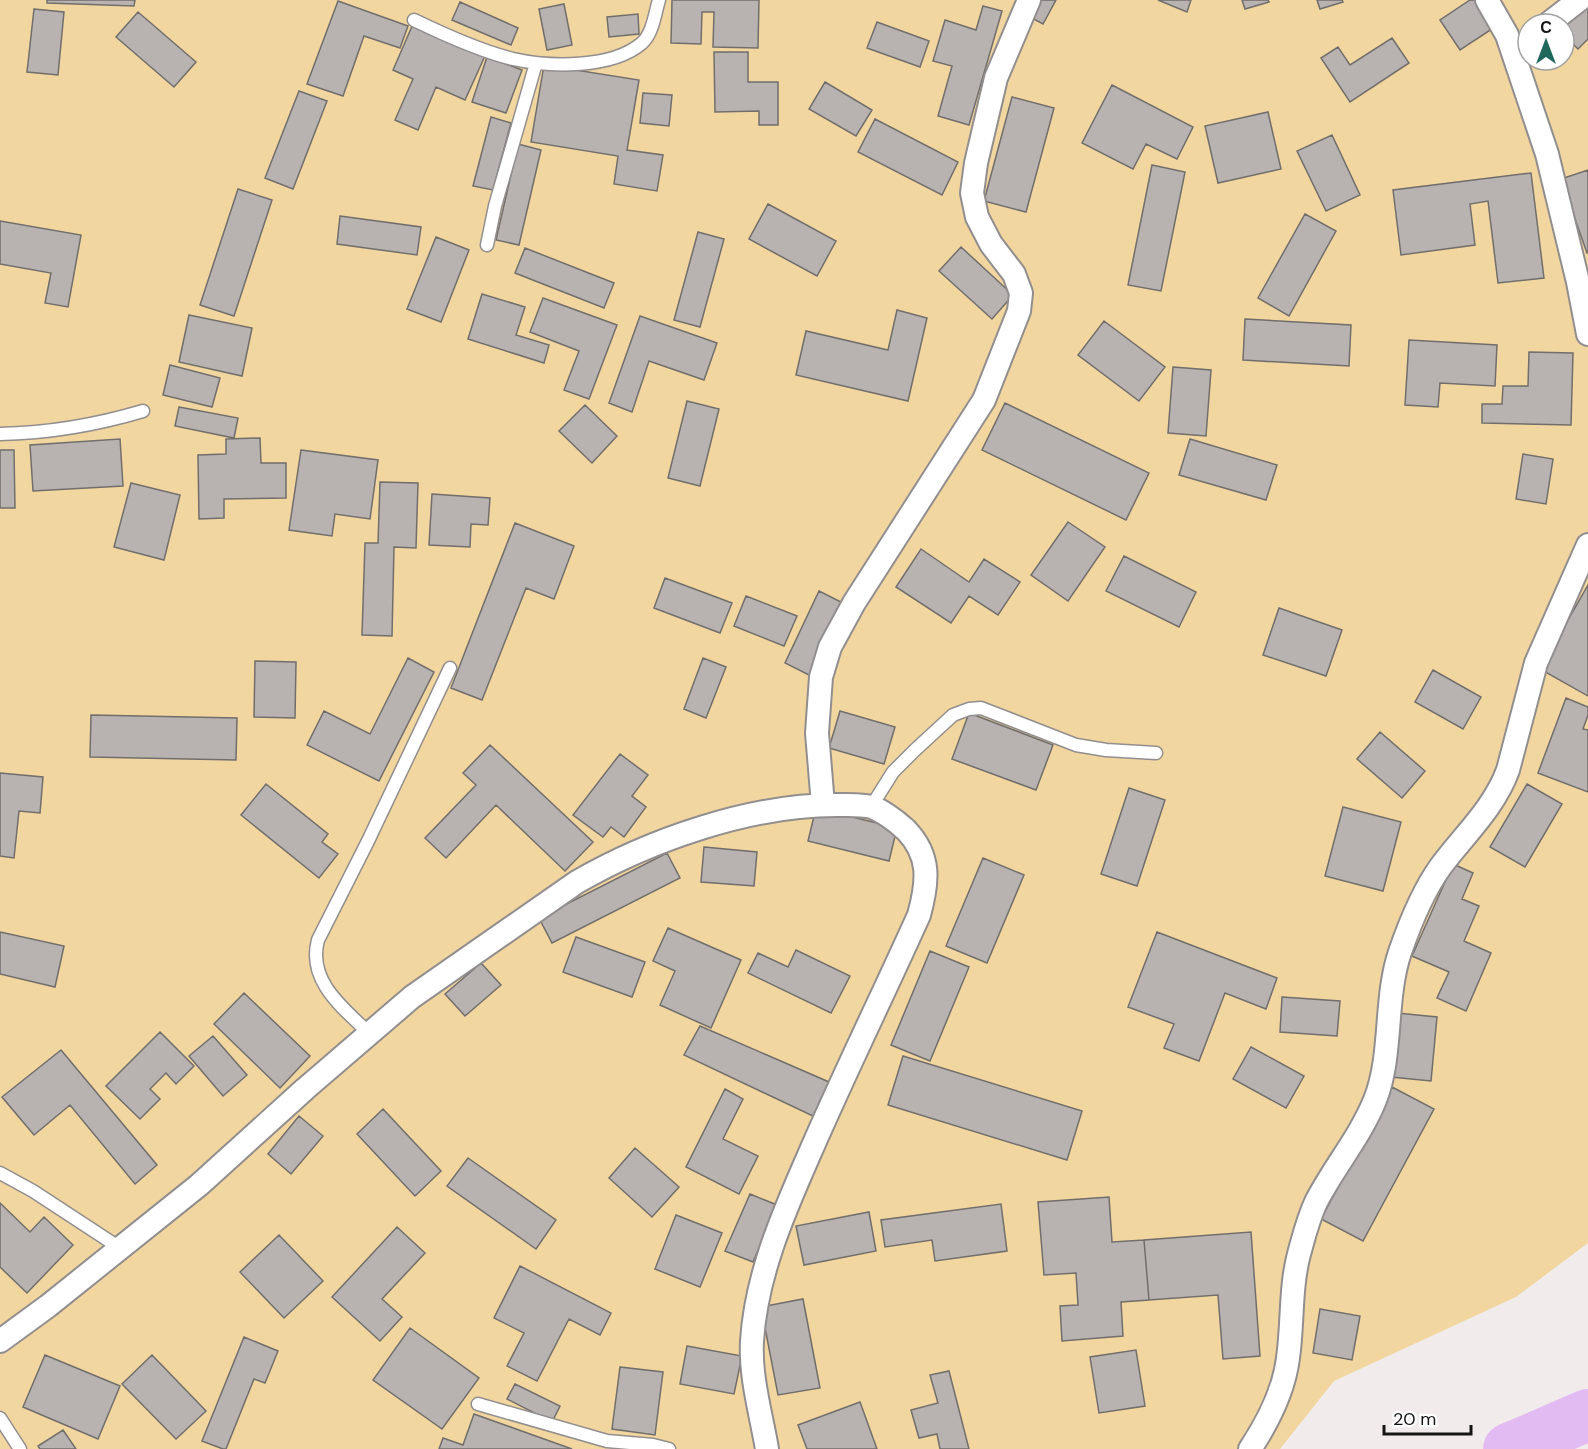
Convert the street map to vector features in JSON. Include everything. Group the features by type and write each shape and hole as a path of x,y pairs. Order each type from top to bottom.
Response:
{"street":[{"path":"823,805 818,722 821,677 830,647 854,603 984,400 1020,311 1021,293 1014,274 991,244 977,217 972,193 976,163 996,78 1029,0"},
{"path":"1487,0 1507,35 1516,43"},
{"path":"1564,12 1579,0"},
{"path":"1526,72 1578,282 1588,334"},
{"path":"1250,1449 1264,1429 1284,1378 1288,1358 1295,1267 1310,1215 1355,1140 1379,1087 1394,979 1400,953 1431,881 1502,787 1536,663 1588,546"},
{"path":"0,1341 48,1306 199,1185 412,997 556,895 598,870 709,825 788,809 823,805 871,807 888,815 916,841 924,861 925,894 919,915 843,1077 793,1192 760,1284 752,1334 753,1371 767,1449"}],"lane":[{"path":"414,21 512,58 536,63 585,63 606,60 626,53 643,42 650,33 658,0"},
{"path":"487,244 495,206 536,63"},
{"path":"0,434 30,434 77,427 143,411"},
{"path":"369,1034 340,1006 321,981 317,972 315,952 318,940 450,668"},
{"path":"871,807 893,772 953,715 969,709 981,708 1076,745 1106,750 1156,753"},
{"path":"0,1173 33,1191 120,1248"},
{"path":"478,1404 607,1441 653,1444 669,1449"},
{"path":"0,1418 21,1449"}],"shaded area":[{"path":"0,0 1588,0 1588,1243 1516,1297 1334,1381 1280,1449 0,1449"}],"building":[{"path":"47,0 135,0 134,6 47,3"},
{"path":"672,0 759,0 758,48 713,47 714,12 702,12 701,44 671,43"},
{"path":"1034,0 1056,0 1043,24 1026,15"},
{"path":"1158,0 1191,0 1187,12"},
{"path":"1242,0 1268,0 1269,2 1245,9"},
{"path":"1317,0 1342,0 1343,2 1320,9"},
{"path":"1470,0 1481,0 1498,25 1460,50 1440,20"},
{"path":"338,1 408,26 400,48 364,36 343,96 307,84"},
{"path":"1588,1 1588,39 1578,49 1576,47 1576,14"},
{"path":"460,2 518,28 511,45 452,20"},
{"path":"564,4 572,45 547,50 539,9"},
{"path":"983,6 1002,11 969,125 938,116 952,66 933,61 945,20 976,30"},
{"path":"34,9 64,12 58,75 27,72"},
{"path":"138,12 196,62 174,87 116,37"},
{"path":"638,14 639,34 609,37 607,17"},
{"path":"877,22 929,41 920,67 867,48"},
{"path":"413,24 485,56 465,100 436,87 418,130 395,120 413,79 393,70"},
{"path":"1392,38 1409,63 1350,102 1321,58 1338,47 1350,65"},
{"path":"714,52 748,52 748,82 778,82 778,125 759,125 759,111 715,112"},
{"path":"487,57 522,70 506,113 472,102"},
{"path":"544,65 639,80 627,150 663,155 657,191 614,184 618,156 531,142"},
{"path":"825,82 872,110 856,136 809,109"},
{"path":"1112,85 1193,127 1177,159 1146,144 1133,169 1082,143"},
{"path":"299,91 327,101 293,189 265,178"},
{"path":"643,93 672,95 669,126 640,123"},
{"path":"1012,97 1054,108 1026,212 984,201"},
{"path":"1268,112 1281,169 1218,183 1205,126"},
{"path":"491,117 511,123 493,190 473,186"},
{"path":"875,119 958,162 942,195 858,152"},
{"path":"1332,135 1360,195 1326,211 1297,151"},
{"path":"518,144 541,150 519,245 496,240"},
{"path":"1152,165 1185,172 1161,291 1128,285"},
{"path":"1588,170 1588,253 1587,253 1561,179"},
{"path":"1531,173 1544,278 1498,283 1488,201 1470,204 1475,245 1401,255 1393,190"},
{"path":"238,189 272,200 234,316 200,305"},
{"path":"768,204 836,241 817,276 749,239"},
{"path":"1305,214 1336,231 1289,316 1258,298"},
{"path":"340,216 421,227 417,255 337,244"},
{"path":"0,221 81,235 68,307 45,303 51,273 0,264"},
{"path":"698,232 724,239 700,327 674,320"},
{"path":"436,237 469,250 441,322 407,309"},
{"path":"961,247 1013,295 992,319 939,271"},
{"path":"525,248 614,283 604,308 515,273"},
{"path":"482,294 525,307 516,335 549,345 544,363 468,339"},
{"path":"543,298 617,325 589,399 564,390 579,351 530,332"},
{"path":"897,310 927,318 908,401 796,375 806,331 888,350"},
{"path":"189,315 252,328 242,376 179,362"},
{"path":"640,316 717,343 704,380 649,361 632,412 609,403"},
{"path":"1245,319 1351,325 1349,366 1243,360"},
{"path":"1104,321 1165,367 1139,401 1078,355"},
{"path":"1409,340 1497,345 1495,386 1440,383 1438,407 1405,405"},
{"path":"1529,352 1573,353 1571,425 1482,423 1482,404 1502,404 1503,386 1528,386"},
{"path":"170,365 220,378 212,407 163,395"},
{"path":"1173,367 1211,370 1206,436 1168,433"},
{"path":"687,401 719,409 700,486 668,478"},
{"path":"1005,403 1149,473 1126,520 982,450"},
{"path":"585,405 617,436 592,463 559,431"},
{"path":"179,407 238,418 234,438 175,426"},
{"path":"260,438 261,463 286,463 286,498 224,499 224,518 199,519 198,455 226,454 226,439"},
{"path":"120,439 123,486 33,491 30,445"},
{"path":"1190,439 1277,465 1266,500 1179,475"},
{"path":"0,450 14,450 15,508 0,508"},
{"path":"301,450 378,460 370,519 335,514 332,536 289,530"},
{"path":"1523,454 1553,459 1546,504 1516,499"},
{"path":"380,482 418,483 416,548 394,547 392,636 362,635 365,543 378,543"},
{"path":"131,483 180,495 164,560 114,547"},
{"path":"432,494 490,498 488,525 471,524 470,547 429,545"},
{"path":"1068,522 1105,547 1068,601 1031,575"},
{"path":"515,523 574,546 554,599 526,588 482,700 451,688"},
{"path":"921,549 969,582 984,559 1020,582 998,615 969,596 951,623 896,587"},
{"path":"1124,556 1196,592 1179,627 1106,591"},
{"path":"665,578 732,603 720,633 654,608"},
{"path":"1588,585 1588,696 1540,669"},
{"path":"819,591 845,604 811,676 785,663"},
{"path":"746,596 797,616 784,646 734,626"},
{"path":"1279,608 1342,630 1326,676 1263,655"},
{"path":"408,658 434,672 379,781 307,745 324,711 370,734"},
{"path":"703,658 726,667 706,718 684,709"},
{"path":"255,661 296,662 295,718 254,717"},
{"path":"1433,670 1481,697 1463,729 1415,702"},
{"path":"1566,698 1588,707 1583,729 1588,730 1588,792 1538,773"},
{"path":"840,711 895,727 884,764 829,748"},
{"path":"969,713 1053,745 1036,790 952,759"},
{"path":"91,715 237,718 236,760 90,757"},
{"path":"1380,732 1425,771 1402,798 1357,759"},
{"path":"490,745 593,842 565,871 496,805 446,858 425,838 476,785 463,773"},
{"path":"620,754 648,775 632,796 646,807 624,837 611,827 603,837 573,815"},
{"path":"0,773 43,777 40,813 19,811 14,858 0,856"},
{"path":"266,784 328,834 322,842 338,854 319,878 241,815"},
{"path":"1527,784 1562,804 1525,867 1490,847"},
{"path":"1129,788 1165,800 1137,886 1101,874"},
{"path":"1343,807 1401,822 1383,891 1325,876"},
{"path":"816,808 897,828 889,861 808,841"},
{"path":"704,847 757,852 754,886 701,882"},
{"path":"667,853 680,878 552,943 539,918"},
{"path":"983,858 1024,875 987,963 946,946"},
{"path":"1453,864 1473,873 1462,899 1479,906 1464,941 1491,953 1466,1011 1437,998 1449,972 1412,956"},
{"path":"668,928 741,960 711,1028 660,1005 675,971 653,961"},
{"path":"0,932 64,946 55,987 0,974"},
{"path":"1157,932 1277,978 1266,1009 1225,993 1199,1061 1164,1048 1174,1024 1128,1007"},
{"path":"576,937 645,962 632,997 563,972"},
{"path":"796,950 850,976 831,1013 748,973 758,953 788,967"},
{"path":"930,951 969,967 930,1061 891,1045"},
{"path":"481,963 501,985 465,1016 445,994"},
{"path":"244,993 310,1056 280,1088 214,1024"},
{"path":"1282,997 1340,1001 1337,1036 1280,1032"},
{"path":"1397,1013 1437,1017 1431,1081 1391,1077"},
{"path":"700,1026 829,1082 813,1116 684,1055"},
{"path":"160,1032 194,1066 176,1084 166,1073 150,1089 160,1099 140,1119 106,1086"},
{"path":"213,1036 247,1075 223,1096 189,1056"},
{"path":"1251,1047 1304,1076 1286,1108 1233,1079"},
{"path":"61,1050 157,1165 135,1184 70,1105 34,1135 2,1097"},
{"path":"903,1056 1082,1111 1067,1160 888,1105"},
{"path":"1392,1087 1434,1109 1363,1241 1321,1219"},
{"path":"725,1089 743,1099 723,1139 758,1156 739,1194 686,1167"},
{"path":"383,1109 441,1171 415,1196 357,1134"},
{"path":"299,1116 323,1136 291,1174 268,1154"},
{"path":"635,1148 679,1187 652,1217 609,1178"},
{"path":"468,1158 556,1220 536,1249 447,1186"},
{"path":"750,1194 777,1205 753,1262 725,1251"},
{"path":"1109,1197 1112,1242 1144,1240 1149,1300 1121,1302 1123,1336 1062,1341 1060,1306 1078,1305 1076,1273 1044,1275 1038,1202"},
{"path":"0,1203 30,1232 44,1217 73,1245 27,1293 0,1267"},
{"path":"1001,1204 1007,1251 935,1261 932,1240 885,1247 881,1220"},
{"path":"869,1212 876,1251 804,1265 796,1226"},
{"path":"676,1215 722,1233 700,1287 655,1269"},
{"path":"397,1227 425,1253 382,1299 402,1317 380,1341 332,1297"},
{"path":"1251,1232 1260,1356 1223,1359 1218,1295 1149,1300 1144,1240"},
{"path":"279,1235 323,1281 284,1318 240,1272"},
{"path":"520,1266 611,1313 600,1335 569,1319 537,1381 507,1366 524,1333 494,1318"},
{"path":"803,1299 820,1388 778,1395 761,1307"},
{"path":"1320,1309 1360,1316 1352,1360 1313,1353"},
{"path":"410,1328 479,1378 442,1429 373,1380"},
{"path":"244,1337 278,1351 265,1383 254,1379 226,1449 223,1449 202,1441"},
{"path":"687,1346 742,1356 734,1394 680,1384"},
{"path":"1136,1350 1145,1406 1099,1413 1090,1357"},
{"path":"45,1355 120,1386 98,1439 23,1407"},
{"path":"152,1355 206,1411 176,1439 122,1384"},
{"path":"620,1367 663,1372 655,1435 612,1429"},
{"path":"949,1371 969,1449 940,1449 937,1434 919,1438 911,1410 938,1403 930,1375"},
{"path":"515,1384 560,1406 552,1422 507,1399"},
{"path":"860,1402 877,1449 807,1449 798,1425"},
{"path":"474,1414 572,1449 439,1449 443,1438 463,1445"},
{"path":"63,1430 76,1449 40,1449 38,1446"}],"waterway":[{"path":"1509,1449 1588,1415"}]}
